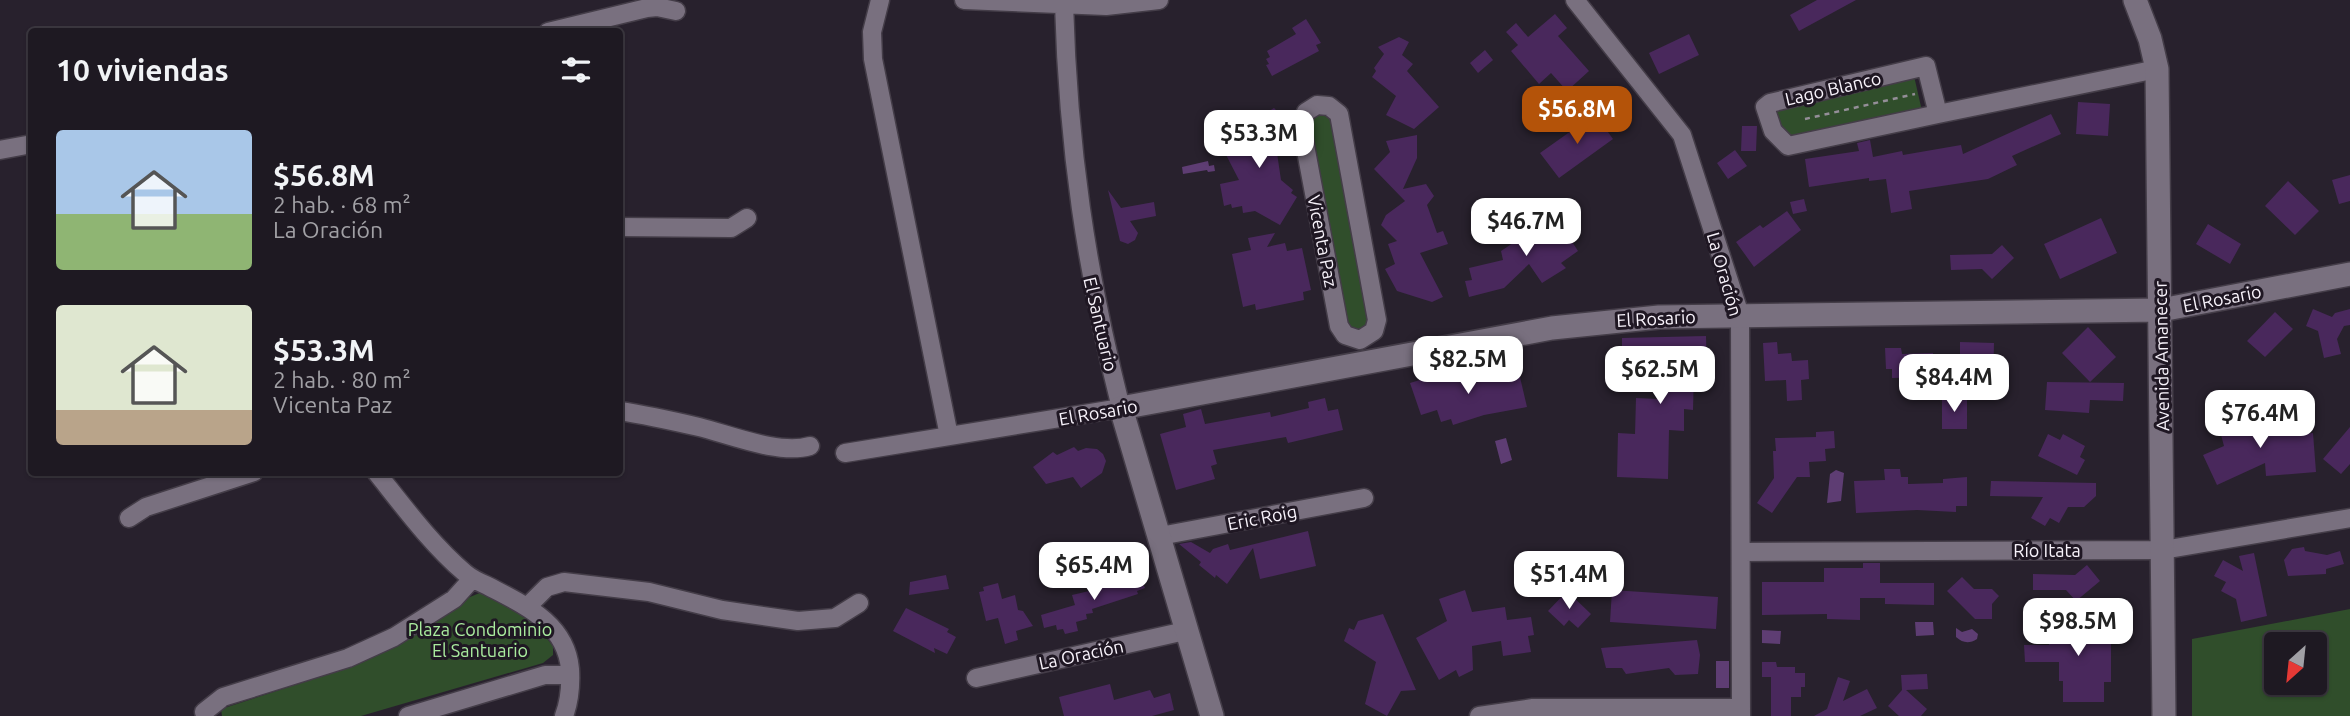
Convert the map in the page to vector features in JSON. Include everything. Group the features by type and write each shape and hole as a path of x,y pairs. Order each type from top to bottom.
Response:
{"street":[{"path":"880,0 872,32 873,59 949,436"},
{"path":"964,0 1117,6 1159,0"},
{"name":"La Oración","path":"1575,0 1682,135 1740,315 1741,712"},
{"name":"Avenida Amanecer","path":"2135,0 2157,69 2164,716"},
{"name":"El Santuario","path":"1064,4 1069,114 1081,222 1094,297 1121,408 1212,716"},
{"path":"564,28 647,8 676,11"},
{"name":"Lago Blanco","path":"1938,114 1927,66 1770,103 1765,107 1773,131 1788,146 2157,69"},
{"name":"Vicenta Paz","path":"1317,105 1329,106 1339,114 1377,320 1374,331 1360,340 1345,335 1339,326 1301,124 1306,112 1317,105"},
{"path":"0,150 28,145"},
{"path":"623,227 731,228 747,218"},
{"name":"El Rosario","path":"845,453 1121,408 1585,323 1659,317 1740,315 2161,310 2350,274"},
{"path":"1360,340 1365,364"},
{"path":"623,412 778,447 799,450 810,446"},
{"path":"129,518 146,507 242,476"},
{"path":"379,476 437,545 472,579 527,607 547,622 563,642 569,657 570,675 570,693 564,716"},
{"name":"Eric Roig","path":"1160,536 1364,498"},
{"name":"Río Itata","path":"1741,552 2163,550 2350,518"},
{"path":"204,712 223,697 348,658 394,637 454,599 472,579"},
{"path":"527,607 547,587 564,582 649,592 711,608 798,621 835,618 859,603"},
{"name":"La Oración","path":"976,678 1185,631"},
{"path":"408,716 545,675 570,675"},
{"path":"1479,716 1518,708 1741,712"}],"path":[{"path":"1805,119 1932,90"}],"green space":[{"path":"1914,76 1922,111 1791,140 1777,121 1776,107"},
{"path":"1323,112 1332,119 1370,324 1359,332 1346,327 1308,119"},
{"name":"Plaza Condominio El Santuario","path":"482,592 527,614 553,646 553,655 543,663 361,716 222,716 221,709 335,672 372,656 449,612 458,602"},
{"path":"2350,609 2350,716 2192,716 2192,639"}],"shaded area":[{"path":"1208,161 1209,166 1214,165 1215,171 1183,174 1182,167"},
{"path":"1506,438 1512,460 1501,464 1495,441"},
{"path":"1836,470 1844,473 1841,501 1827,503 1830,474"},
{"path":"1915,622 1933,622 1934,635 1916,636"},
{"path":"1956,628 1962,632 1972,629 1978,634 1977,639 1961,641 1956,637"},
{"path":"1762,630 1781,631 1780,644 1762,643"},
{"path":"1716,661 1729,661 1729,688 1716,688"}],"building":[{"path":"1817,0 1856,0 1799,31 1790,15"},
{"path":"1555,14 1567,28 1558,36 1589,71 1567,91 1551,73 1539,84 1511,51 1518,45 1506,32 1516,23 1528,37"},
{"path":"1306,19 1321,43 1316,45 1319,51 1272,76 1266,65 1269,64 1266,59 1270,57 1267,51 1296,34 1292,28"},
{"path":"1689,34 1699,55 1659,74 1649,53"},
{"path":"1399,37 1409,42 1402,55 1413,64 1407,71 1439,107 1414,129 1386,115 1396,96 1372,77 1376,71 1374,68 1384,54 1378,47"},
{"path":"1485,50 1493,60 1478,73 1470,63"},
{"path":"2078,102 2110,104 2108,136 2076,134"},
{"path":"1274,108 1283,117 1277,126 1286,135 1282,138 1287,143 1277,153 1281,180 1297,197 1280,225 1255,211 1243,213 1242,206 1224,206 1220,184 1239,180 1223,149 1232,145 1229,137"},
{"path":"1595,114 1613,139 1559,178 1540,153"},
{"path":"2051,114 2061,134 2012,156 2017,165 1988,179 1909,191 1912,209 1891,213 1886,179 1869,181 1869,178 1809,187 1805,159 1859,151 1857,143 1870,140 1873,157 1961,145 1963,154"},
{"path":"1742,126 1757,126 1756,151 1741,151"},
{"path":"1417,135 1417,158 1403,189 1426,184 1434,196 1427,205 1437,233 1443,231 1448,244 1420,253 1443,297 1432,302 1397,291 1385,269 1395,264 1388,244 1397,241 1381,225 1386,215 1405,201 1374,169 1390,152 1386,141"},
{"path":"1735,150 1747,166 1728,179 1717,163"},
{"path":"2350,175 2350,201 2339,204 2332,180"},
{"path":"2288,181 2319,211 2295,235 2265,206"},
{"path":"1108,190 1121,208 1154,202 1156,216 1130,221 1138,233 1135,240 1128,244 1120,241"},
{"path":"1804,199 1807,211 1793,214 1790,202"},
{"path":"1787,211 1801,230 1754,267 1736,242"},
{"path":"1558,213 1573,235 1569,237 1578,251 1561,263 1566,268 1542,283 1529,264 1504,288 1469,297 1465,281 1472,280 1469,268 1503,260 1501,251"},
{"path":"2101,218 2117,253 2060,279 2044,244"},
{"path":"2208,224 2241,244 2230,264 2196,244"},
{"path":"1275,233 1267,247 1285,243 1287,251 1302,248 1311,290 1303,292 1304,300 1256,310 1255,304 1243,307 1232,254 1251,250 1248,238"},
{"path":"2002,245 2014,258 1992,279 1982,269 1951,270 1950,255 1992,254"},
{"path":"2313,309 2332,317 2335,313 2350,309 2350,325 2344,326 2337,339 2341,354 2324,358 2318,331 2306,326"},
{"path":"2275,312 2293,329 2265,357 2247,341"},
{"path":"2088,327 2116,357 2090,382 2062,353"},
{"path":"1706,336 1707,371 1694,372 1693,410 1684,409 1684,431 1669,430 1668,479 1617,477 1618,433 1635,434 1636,398 1658,399 1658,386 1679,386 1678,355 1622,357 1622,338"},
{"path":"1777,342 1778,354 1791,353 1792,361 1808,360 1809,379 1801,380 1802,400 1787,401 1786,380 1765,381 1763,343"},
{"path":"1960,342 1994,343 1993,386 1960,385"},
{"path":"1885,348 1901,348 1902,354 1933,353 1934,377 1892,378 1892,369 1886,369"},
{"path":"1463,367 1469,384 1519,373 1527,407 1484,415 1453,425 1451,419 1441,422 1437,410 1421,415 1410,383"},
{"path":"2047,382 2124,383 2123,401 2090,400 2089,413 2045,410"},
{"path":"1325,398 1328,411 1338,409 1343,430 1288,443 1286,437 1213,450 1217,464 1211,466 1215,479 1176,490 1160,434 1186,427 1183,414 1201,409 1205,424 1270,412 1271,417 1309,408 1308,402"},
{"path":"1942,399 1967,399 1967,429 1942,429"},
{"path":"2268,415 2271,436 2313,433 2316,472 2266,476 2265,463 2217,485 2203,455 2224,446 2218,424 2239,418"},
{"path":"2350,427 2350,464 2341,474 2323,459"},
{"path":"1834,431 1835,448 1825,449 1826,461 1809,462 1810,477 1797,477 1772,513 1757,503 1774,478 1775,438 1816,437 1816,432"},
{"path":"2048,434 2060,440 2063,434 2085,446 2080,457 2085,460 2077,475 2038,456"},
{"path":"1074,447 1078,451 1086,448 1097,449 1103,454 1106,461 1102,473 1081,488 1073,477 1046,484 1033,467 1053,452 1057,455"},
{"path":"1884,469 1900,469 1901,477 1908,477 1908,484 1943,483 1943,479 1967,477 1967,506 1956,506 1956,512 1917,510 1856,513 1854,481 1885,480"},
{"path":"1991,481 2096,483 2096,496 2084,507 2068,507 2059,523 2050,518 2045,526 2031,518 2043,497 1990,496"},
{"path":"1308,531 1316,566 1260,579 1253,548 1227,584 1199,565 1201,562 1179,544 1191,542 1210,553 1213,549 1228,544 1230,550"},
{"path":"2304,547 2305,551 2327,555 2340,551 2344,564 2326,569 2326,574 2288,576 2284,560 2292,549"},
{"path":"2254,553 2267,616 2241,622 2236,599 2221,591 2226,582 2214,576 2223,560 2243,571 2239,556"},
{"path":"1863,563 1880,563 1880,583 1934,583 1934,605 1885,604 1885,598 1860,598 1860,620 1827,619 1827,614 1762,615 1762,582 1824,582 1824,568 1863,568"},
{"path":"2087,565 2100,581 2076,601 2066,590 2033,590 2033,574 2075,575"},
{"path":"1137,569 1145,588 1137,591 1138,594 1092,609 1093,613 1086,614 1087,619 1076,622 1078,631 1065,634 1063,629 1057,630 1056,625 1044,628 1041,615 1075,605 1072,595 1106,587 1105,584 1118,576"},
{"path":"946,575 949,589 909,595 910,582"},
{"path":"1962,577 1974,589 1992,589 1999,596 1992,604 1992,619 1975,619 1947,591"},
{"path":"998,583 1002,599 1015,595 1018,610 1023,611 1033,626 1016,631 1018,640 1005,644 998,618 986,621 979,592 984,591 983,587"},
{"path":"1465,590 1472,612 1505,607 1507,620 1531,617 1534,635 1528,636 1531,652 1503,656 1501,641 1472,646 1473,670 1459,677 1456,670 1439,680 1416,638 1447,621 1439,599"},
{"path":"1612,590 1718,597 1716,629 1610,622"},
{"path":"1567,591 1591,614 1578,628 1569,620 1564,626 1548,611"},
{"path":"906,608 949,629 947,632 956,637 947,654 934,648 935,653 893,631"},
{"path":"1383,614 1416,690 1401,691 1387,716 1365,704 1376,662 1344,641 1349,628 1354,630 1358,621"},
{"path":"2049,622 2111,622 2111,682 2104,682 2104,702 2063,702 2059,662 2025,662 2024,645 2049,645"},
{"path":"1697,640 1700,655 1698,674 1675,675 1669,668 1626,674 1622,668 1606,668 1601,648"},
{"path":"1762,662 1776,662 1777,667 1795,667 1795,673 1805,673 1805,687 1801,687 1801,697 1791,697 1791,716 1771,716 1771,677 1762,677"},
{"path":"1927,674 1928,689 1906,690 1927,709 1921,716 1899,716 1888,706 1902,690 1901,675"},
{"path":"1838,677 1850,681 1843,701 1867,689 1877,708 1860,716 1814,716 1827,709"},
{"path":"1110,684 1114,700 1150,690 1154,698 1170,693 1174,710 1152,716 1064,716 1059,697"}]}
